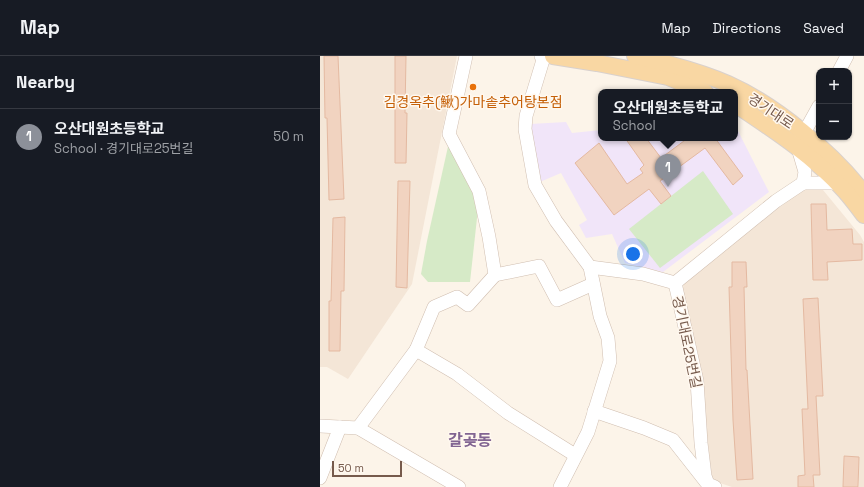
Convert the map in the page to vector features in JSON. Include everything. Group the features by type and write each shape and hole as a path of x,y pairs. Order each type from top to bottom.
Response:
{"main road":[{"path":"553,56 668,77 698,89"},
{"name":"경기대로","path":"635,56 690,69 737,89"},
{"name":"경기대로","path":"738,89 763,103 801,140 864,215"},
{"name":"경기대로","path":"738,106 776,131 801,140 814,140 857,184 864,194"}],"street":[{"path":"466,56 449,134 479,191 489,237 495,275"},
{"path":"541,56 543,60 526,116 525,129 535,185 556,221 590,267 600,316 608,338 610,361 588,432 560,487"},
{"path":"841,68 847,56"},
{"path":"816,112 801,140 805,172 803,183 837,183"},
{"name":"경기대로25번길","path":"710,486 705,476 701,443 697,381 675,283 776,201 803,183"},
{"path":"358,428 416,350 434,307 456,297 468,305 495,275 539,266 557,300 593,284"},
{"path":"590,267 643,274 675,283"},
{"path":"416,350 457,374 508,413 576,456"},
{"path":"594,411 644,428 673,440 710,486"},
{"path":"320,426 358,428 459,487"},
{"path":"320,478 340,427"}],"shaded area":[{"path":"320,56 457,56 412,284 348,379 327,367 320,367"},
{"path":"566,122 572,133 598,130 598,141 738,141 738,131 769,192 663,272 625,263 612,234 586,238 579,225 587,220 561,173 540,182 530,124"},
{"path":"803,189 823,190 864,242 864,487 859,487 859,457 843,456 843,487 732,487 717,482 712,478 697,350 682,294 684,281"}],"green space":[{"path":"449,142 475,188 478,209 470,282 428,282 421,274"},
{"path":"703,171 733,214 660,268 629,229"}],"building":[{"path":"324,56 338,56 344,199 329,200"},
{"path":"395,56 406,56 406,163 395,163"},
{"path":"627,141 648,141 661,158 684,141 717,141 743,176 733,185 705,148 660,181 671,196 661,204 649,189 614,215 575,163 599,143 627,184 643,173 640,169 644,165"},
{"path":"398,181 410,181 407,288 396,287"},
{"path":"811,204 826,204 827,230 852,229 853,244 862,244 862,260 827,262 828,280 813,280"},
{"path":"345,217 344,291 341,291 340,351 329,351 329,301 331,301 333,218"},
{"path":"732,262 746,262 747,287 744,287 746,370 753,479 737,480 733,420 729,287 732,287"},
{"path":"818,298 823,396 816,396 820,475 813,475 814,487 798,487 798,476 805,475 802,409 808,409 803,299"},
{"path":"844,456 859,457 858,487 843,487"}],"place":[{"name":"김경옥추(鰍)가마솥추어탕본점","path":"473,87"},
{"name":"오산대원초등학교","path":"668,187"}],"district":[{"name":"갈곶동","path":"470,440"}]}
